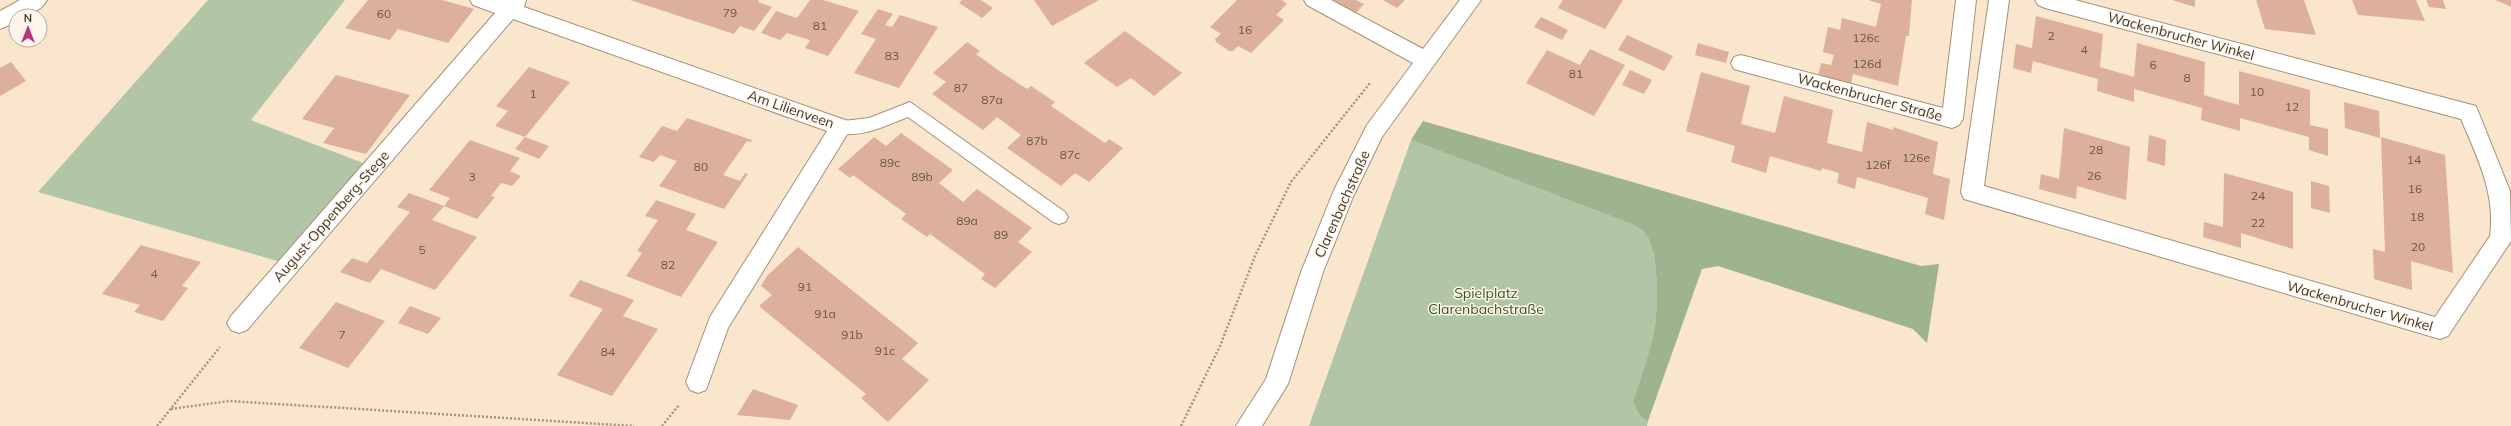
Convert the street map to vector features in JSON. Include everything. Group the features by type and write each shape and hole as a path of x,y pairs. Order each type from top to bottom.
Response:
{"street":[{"path":"0,21 37,0"},
{"name":"Am Lilienveen","path":"480,0 513,5 841,127 718,324 698,382"},
{"path":"1314,0 1426,60"},
{"name":"Clarenbachstraße","path":"1248,426 1276,384 1312,272 1342,197 1374,131 1471,0"},
{"name":"Wackenbrucher Straße","path":"1741,63 1952,119 1966,0"},
{"name":"Wackenbrucher Winkel","path":"1999,0 1972,192 2440,329 2502,239 2505,224 2504,207 2469,112 2045,0"},
{"name":"August-Oppenberg-Stege","path":"239,323 513,5"}],"lane":[{"path":"841,127 870,124 910,109 1059,216"}],"path":[{"path":"1181,426 1220,346 1255,256 1291,182 1400,46"},
{"path":"157,426 239,323"},
{"path":"171,409 229,401 634,426"}],"green space":[{"path":"208,0 345,0 251,120 363,163 281,262 38,192"},
{"path":"1423,121 1921,266 1939,264 1927,343 1913,329 1718,266 1702,269 1648,421 1640,416 1633,402 1652,340 1657,295 1653,251 1644,232 1629,223 1411,140"},
{"name":"Spielplatz Clarenbachstraße","path":"1411,140 1629,223 1644,232 1653,251 1657,295 1652,340 1633,402 1640,416 1648,421 1647,426 1309,426"}],"building":[{"path":"368,0 442,0 474,9 448,43 398,29 390,40 345,28"},
{"path":"630,0 759,0 758,2 772,7 754,31 740,26 734,34"},
{"path":"810,0 823,0 859,11 828,56 805,48 810,40 787,33 780,40 761,33 776,11 797,18"},
{"path":"962,0 981,0 993,8 982,18 959,3"},
{"path":"1034,0 1099,0 1052,26"},
{"path":"1237,0 1282,0 1287,4 1276,15 1284,20 1251,53 1238,46 1233,51 1229,51 1216,42 1215,39 1221,34 1210,27"},
{"path":"1333,0 1356,0 1364,4 1355,14"},
{"path":"1383,0 1405,0 1397,8"},
{"path":"1563,0 1623,0 1605,29 1558,8"},
{"path":"1868,0 1912,0 1909,36 1906,36 1898,86 1853,74 1851,86 1818,77 1821,63 1831,65 1834,55 1823,52 1828,27 1840,30 1842,18 1876,27 1881,4"},
{"path":"2172,0 2195,0 2195,7"},
{"path":"2256,0 2304,0 2316,35 2265,29"},
{"path":"2352,0 2416,0 2425,21 2358,15"},
{"path":"2426,0 2443,0 2446,9 2429,7"},
{"path":"2495,0 2511,0 2511,7 2505,4"},
{"path":"878,9 893,14 885,25 892,27 900,15 938,27 899,88 854,73 876,39 861,34"},
{"path":"2036,16 2103,34 2100,67 2134,77 2137,43 2205,62 2204,95 2239,105 2239,71 2310,90 2310,125 2328,129 2328,156 2309,150 2309,137 2240,118 2240,131 2201,120 2202,108 2134,89 2134,102 2097,91 2098,79 2033,61 2031,73 2013,68 2016,44 2032,48"},
{"path":"1541,17 1568,30 1562,40 1534,27"},
{"path":"1125,31 1182,73 1154,96 1131,78 1117,87 1084,63"},
{"path":"1627,35 1673,56 1664,71 1618,50"},
{"path":"967,42 980,51 976,54 1027,89 1031,86 1055,102 1051,106 1105,143 1109,139 1123,148 1089,182 1075,173 1061,186 1007,148 1021,135 997,117 983,130 932,94 946,82 933,73"},
{"path":"1698,43 1729,52 1726,63 1695,55"},
{"path":"1590,49 1625,65 1594,116 1526,83 1547,50 1580,65"},
{"path":"11,62 26,81 0,96 0,68"},
{"path":"529,67 570,82 525,137 495,126 508,111 496,106"},
{"path":"1630,70 1652,80 1644,94 1622,85"},
{"path":"1701,72 1750,86 1741,124 1775,133 1784,96 1833,110 1827,143 1862,152 1867,122 1893,130 1893,127 1938,142 1933,174 1950,179 1944,220 1925,214 1928,198 1857,177 1855,189 1837,183 1839,173 1822,168 1821,171 1770,156 1766,173 1731,162 1735,146 1686,131"},
{"path":"336,75 410,95 366,154 323,143 334,128 302,119"},
{"path":"2344,102 2379,111 2380,138 2345,128"},
{"path":"687,118 752,140 751,142 747,141 723,175 740,181 745,173 748,174 724,209 659,186 677,161 660,155 654,162 639,157 662,126 677,131"},
{"path":"2064,128 2130,147 2126,200 2077,186 2076,199 2039,189 2041,174 2059,179"},
{"path":"901,133 953,170 939,183 963,202 977,189 1032,228 1018,242 1032,252 995,288 981,279 985,274 930,234 927,237 901,219 906,214 853,175 850,178 838,169 874,137 886,146"},
{"path":"2149,135 2166,140 2165,166 2147,161"},
{"path":"525,137 549,146 539,159 515,149"},
{"path":"2381,137 2445,155 2453,273 2411,261 2412,290 2374,279 2373,249 2385,252"},
{"path":"470,140 520,158 510,171 521,176 512,186 501,183 491,196 495,197 477,219 444,206 450,198 429,190"},
{"path":"2224,173 2293,192 2293,249 2241,233 2241,248 2203,237 2204,222 2223,227"},
{"path":"2311,181 2329,186 2330,213 2311,208"},
{"path":"409,193 444,206 432,220 477,237 435,290 381,269 370,283 340,272 352,258 367,263 410,212 397,207"},
{"path":"656,200 696,214 686,230 718,242 681,297 626,276 642,253 637,251 658,220 645,216"},
{"path":"141,245 201,262 182,286 188,288 163,321 134,312 140,305 102,294"},
{"path":"798,247 918,343 902,359 929,380 888,422 861,398 866,394 759,306 772,295 761,286 767,276"},
{"path":"580,280 634,300 623,316 658,329 612,396 557,375 603,309 569,296"},
{"path":"336,302 385,321 348,368 299,348"},
{"path":"410,306 441,318 428,334 398,323"},
{"path":"753,389 798,405 790,420 737,415"}]}
